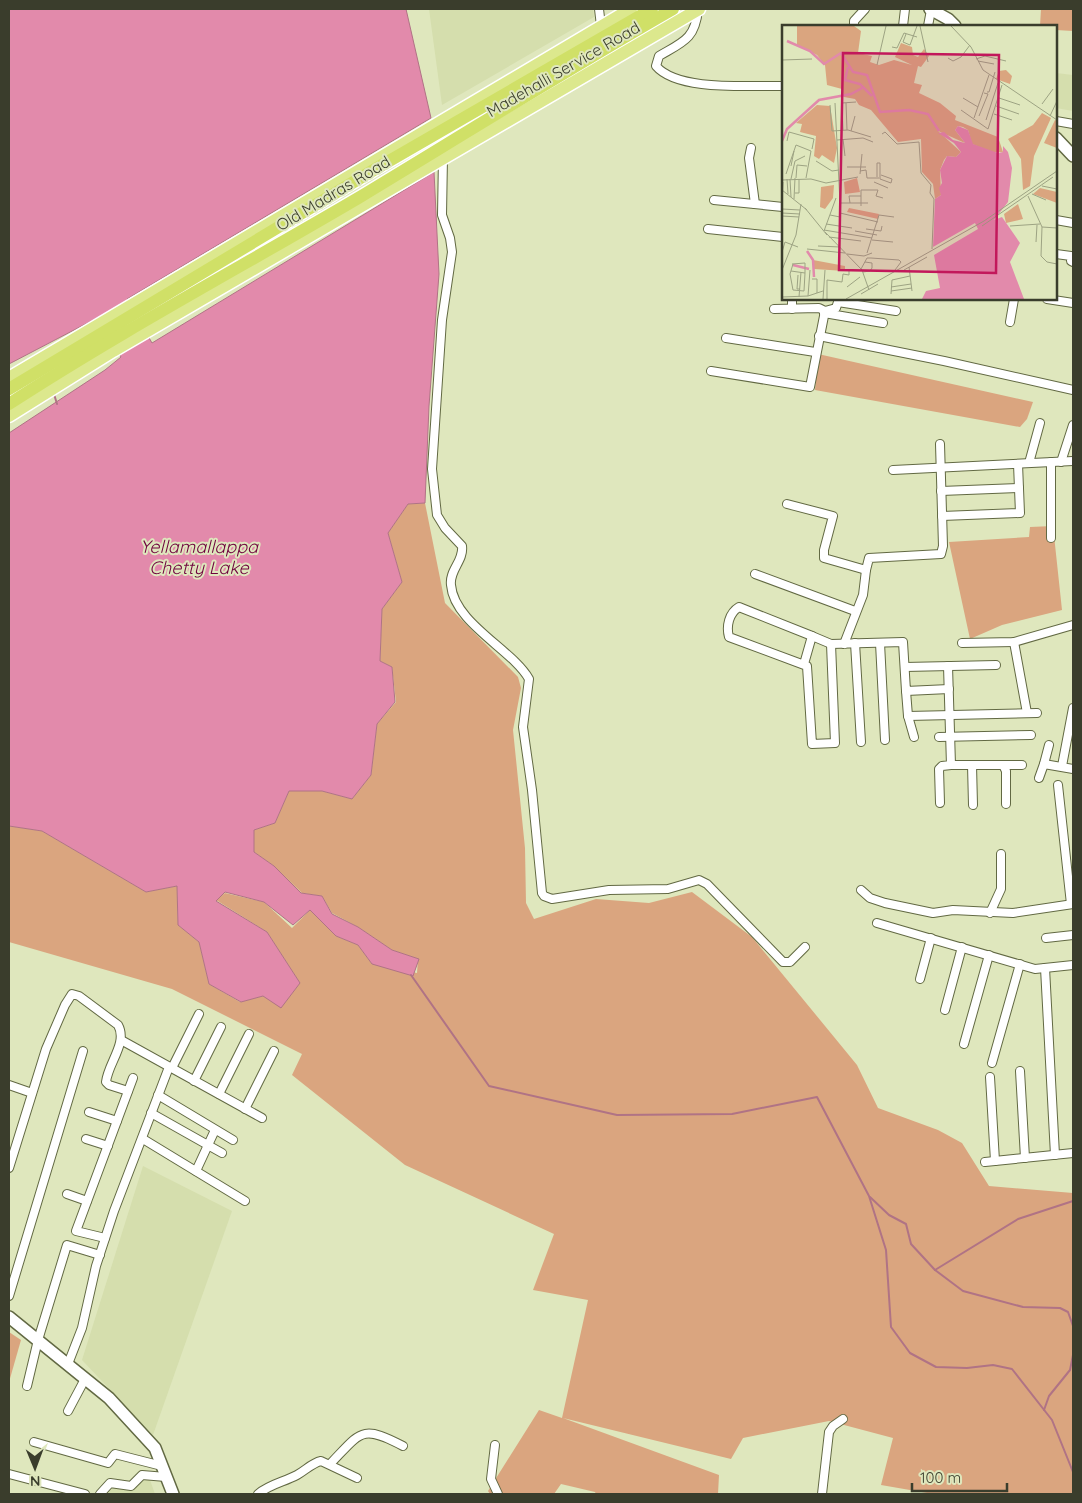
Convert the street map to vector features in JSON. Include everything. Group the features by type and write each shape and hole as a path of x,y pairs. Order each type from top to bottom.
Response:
{"highway":[{"name":"Old Madras Road","path":"9,389 105,338 360,196 447,136 652,9"},
{"name":"Old Madras Road","path":"143,316 383,161 447,136 673,9"},
{"name":"Old Madras Road","path":"9,404 105,338"}],"main road":[{"path":"383,161 601,26 632,9"},
{"name":"Madehalli Service Road","path":"105,338 443,157 698,9"},
{"path":"930,9 948,19 954,25"},
{"path":"1057,139 1073,156"},
{"path":"9,378 105,338"},
{"path":"9,416 105,338"},
{"path":"9,1317 109,1398 156,1448 173,1494"}],"street":[{"path":"598,9 601,26"},
{"path":"698,9 696,23 691,35 659,56 656,66 660,70 681,81 700,84 782,86"},
{"path":"854,25 854,21 865,9"},
{"path":"903,25 905,9"},
{"path":"928,25 930,9"},
{"path":"1057,121 1073,124"},
{"path":"751,148 749,158 755,204"},
{"path":"443,157 442,210 452,252 443,308 436,397 432,469 434,502 440,521 462,546 462,556 450,579 452,592 456,600 477,628 530,679 523,727 532,790 542,893 544,896 552,898 609,890 658,890 699,880 707,884 783,962 790,962 805,947"},
{"path":"714,200 782,207"},
{"path":"1057,220 1073,222"},
{"path":"708,229 782,237"},
{"path":"1057,254 1072,256 1071,261 1073,262"},
{"path":"792,300 792,309"},
{"path":"825,312 836,308 839,300 896,312"},
{"path":"1010,322 1014,300"},
{"path":"1054,300 1073,303"},
{"path":"774,309 820,308 825,312 883,323"},
{"path":"711,371 810,387 815,352 825,312"},
{"path":"819,336 944,361 1073,390"},
{"path":"726,338 815,352"},
{"path":"1029,463 1040,423"},
{"path":"1060,462 1073,424"},
{"path":"844,644 855,611 863,595 869,558 941,554 943,546 940,444"},
{"path":"893,470 1073,461"},
{"path":"1050,462 1050,538"},
{"path":"942,516 1020,513 1018,464"},
{"path":"941,491 1019,488"},
{"path":"787,504 833,516 824,550 824,558 866,570"},
{"path":"755,574 855,611"},
{"path":"831,644 835,743 812,744 807,666 729,637 727,629 733,611 739,607 831,644 903,642 908,716 914,737"},
{"path":"962,643 1014,642 1073,625"},
{"path":"804,664 812,636"},
{"path":"1014,642 1027,713"},
{"path":"880,643 885,740"},
{"path":"855,644 861,742"},
{"path":"905,667 996,665"},
{"path":"948,666 951,765"},
{"path":"906,691 949,689"},
{"path":"1062,766 1073,708"},
{"path":"908,716 1037,713"},
{"path":"939,737 1031,735"},
{"path":"1039,778 1049,745"},
{"path":"1044,764 1073,768"},
{"path":"972,765 973,805"},
{"path":"1003,765 1006,771 1006,804"},
{"path":"940,803 939,768 942,766 1022,765"},
{"path":"861,890 870,898 904,908 933,913 953,910 1012,913 1072,904 1058,785"},
{"path":"990,913 1001,889 1001,854"},
{"path":"877,923 1036,969 1073,965"},
{"path":"1046,938 1073,935"},
{"path":"920,979 931,938"},
{"path":"945,1010 962,947"},
{"path":"964,1044 990,955"},
{"path":"992,1062 1020,964"},
{"path":"1045,968 1055,1155"},
{"path":"9,1168 12,1148 46,1049 65,1005 72,994 79,996 114,1021 121,1031 121,1040 106,1082 128,1090"},
{"path":"68,1364 82,1328 100,1255 118,1200 143,1139 158,1094 199,1014"},
{"path":"194,1081 221,1027"},
{"path":"219,1094 248,1034"},
{"path":"121,1040 262,1118"},
{"path":"9,1296 83,1051"},
{"path":"245,1109 274,1051"},
{"path":"1020,1071 1025,1158"},
{"path":"990,1077 995,1161"},
{"path":"105,1238 76,1231 133,1078"},
{"path":"9,1085 32,1093"},
{"path":"158,1094 233,1140"},
{"path":"89,1112 117,1121"},
{"path":"151,1113 222,1153"},
{"path":"196,1171 215,1130"},
{"path":"86,1139 108,1146"},
{"path":"143,1139 245,1201"},
{"path":"985,1162 1073,1153"},
{"path":"67,1194 88,1201"},
{"path":"27,1386 38,1340 67,1245 100,1255"},
{"path":"68,1411 85,1379"},
{"path":"822,1494 830,1432 833,1426 843,1419"},
{"path":"331,1463 357,1437 366,1432 385,1436 403,1446"},
{"path":"34,1442 108,1463 115,1454 164,1471"},
{"path":"496,1445 491,1479 498,1494"},
{"path":"258,1494 269,1486 297,1475 316,1462 331,1463 358,1478"},
{"path":"100,1494 110,1483 131,1486 142,1476 164,1471"},
{"path":"9,1474 84,1494"}],"shaded area":[{"path":"429,9 593,9 594,17 442,105"},
{"path":"1041,9 1073,9 1073,31 1057,30 1057,25 1040,25"},
{"path":"1057,73 1073,75 1073,111 1057,108"},
{"path":"818,354 1033,402 1027,419 1020,427 815,390"},
{"path":"425,503 445,603 518,677 521,688 513,730 525,848 526,903 534,919 596,899 649,903 692,892 752,937 857,1065 878,1108 938,1130 962,1143 989,1186 1073,1193 1073,1494 933,1494 881,1485 893,1438 829,1421 743,1438 731,1459 563,1418 719,1475 718,1494 596,1494 595,1492 561,1484 554,1494 490,1494 488,1491 539,1410 562,1418 588,1300 533,1290 554,1234 405,1165 292,1075 302,1054 172,989 9,942 9,826 42,831 146,892 177,886 178,925 199,942 209,984 240,1002 263,996 281,1007 300,983 267,932 216,900 225,893 264,902 292,928 310,910 336,936 358,945 372,964 417,973 418,959 392,950 358,927 332,913 322,896 302,893 274,866 254,852 254,830 275,823 289,791 322,791 352,799 371,775 377,724 396,702 392,667 380,661 382,609 402,582 388,533 408,504"},
{"path":"1053,526 1062,610 1002,625 970,639 949,542 1029,537 1030,527"},
{"path":"143,1166 232,1211 153,1435 82,1360"},
{"path":"9,1332 21,1340 9,1382"},
{"path":"143,1480 150,1480 155,1494 105,1494 111,1487 132,1491"}],"water":[{"name":"Yellamallappa Chetty Lake","path":"9,9 406,9 431,118 127,299 152,343 434,172 439,274 429,406 425,503 408,504 388,533 402,582 382,609 380,661 392,667 395,702 377,724 371,775 352,799 322,791 289,791 275,823 254,830 254,852 274,866 301,893 322,896 332,914 358,927 392,950 419,959 413,976 372,964 358,945 336,936 310,910 293,925 264,902 225,892 216,901 267,932 300,983 281,1008 263,996 241,1002 209,984 199,942 178,925 177,886 146,892 42,831 9,826 9,433 105,370 121,357 97,318 9,364"}],"waterway":[{"path":"54,394 57,404"},
{"path":"411,975 489,1086 617,1115 732,1114 817,1097 869,1196 886,1250 891,1327 910,1353 936,1367 967,1368 993,1365 1012,1369 1052,1420 1073,1472"},
{"path":"870,1197 889,1215 906,1224 911,1244 935,1270 963,1291 1023,1307 1060,1308 1068,1312 1073,1326"},
{"path":"935,1270 1018,1219 1073,1201"},
{"path":"1044,1410 1049,1396 1070,1370 1073,1355"}]}
